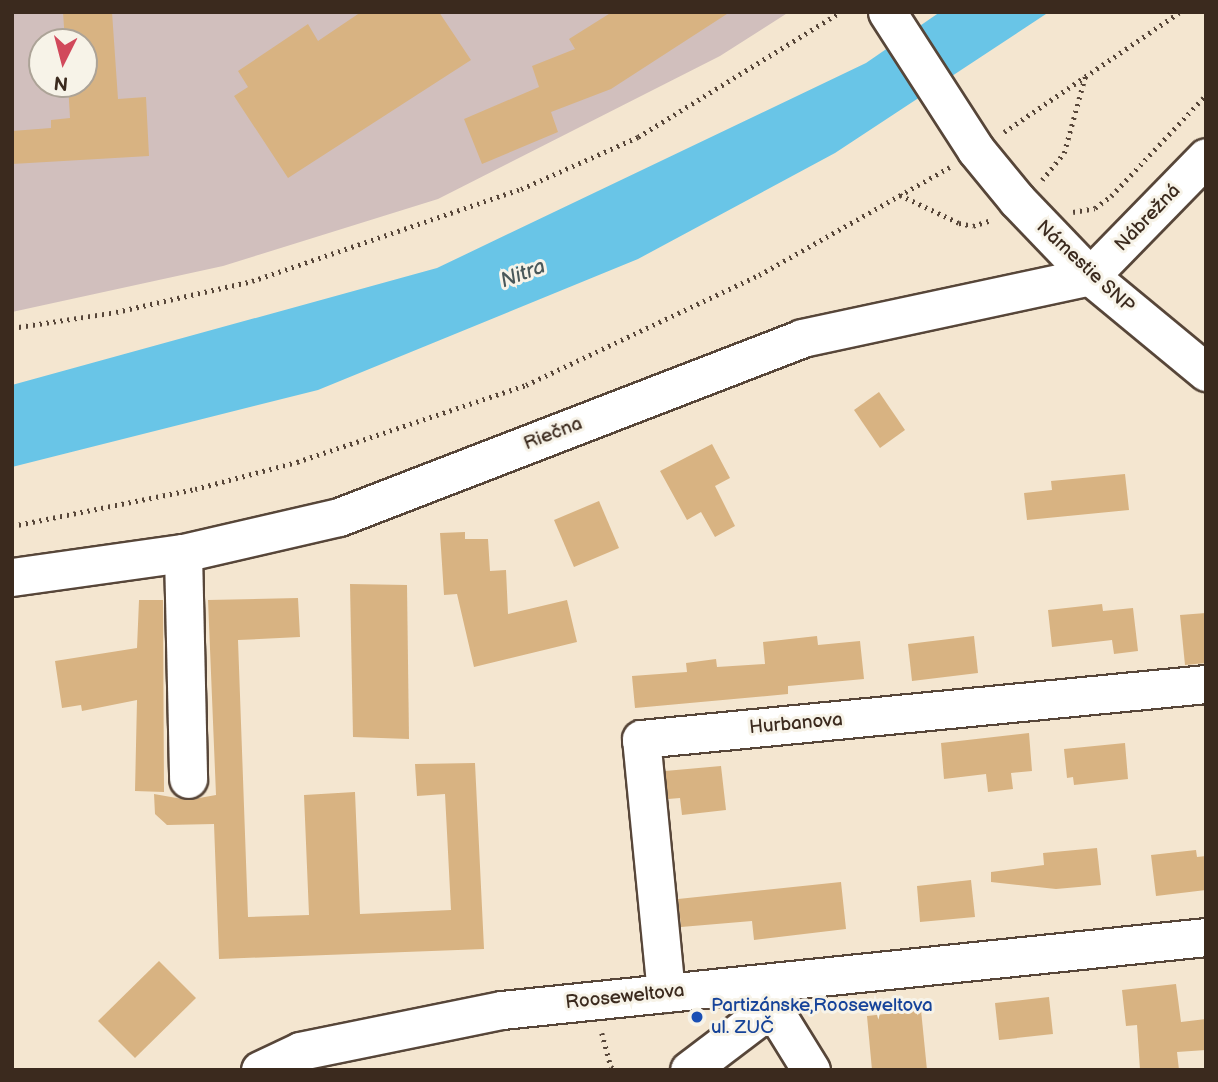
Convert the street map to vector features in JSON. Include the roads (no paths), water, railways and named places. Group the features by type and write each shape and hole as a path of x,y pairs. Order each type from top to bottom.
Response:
{"street":[{"name":"Námestie SNP","path":"887,12 975,148 1090,276 1206,372"},
{"name":"Nábrežná","path":"1090,276 1206,157"},
{"name":"Riečna","path":"12,577 183,553 339,517 802,338 1090,276"},
{"path":"183,553 188,779"},
{"name":"Hurbanova","path":"666,993 641,738 1206,684"},
{"name":"Rooseweltova","path":"260,1070 300,1051 502,1010 666,993 771,995 1206,937"},
{"path":"689,1070 771,995 811,1070"}],"water":[{"name":"Nitra","path":"940,12 1049,12 835,153 638,259 318,390 12,467 12,385 437,268 866,63"}],"place":[{"name":"Partizánske,Rooseweltova ul. ZUČ","path":"697,1017"}]}
